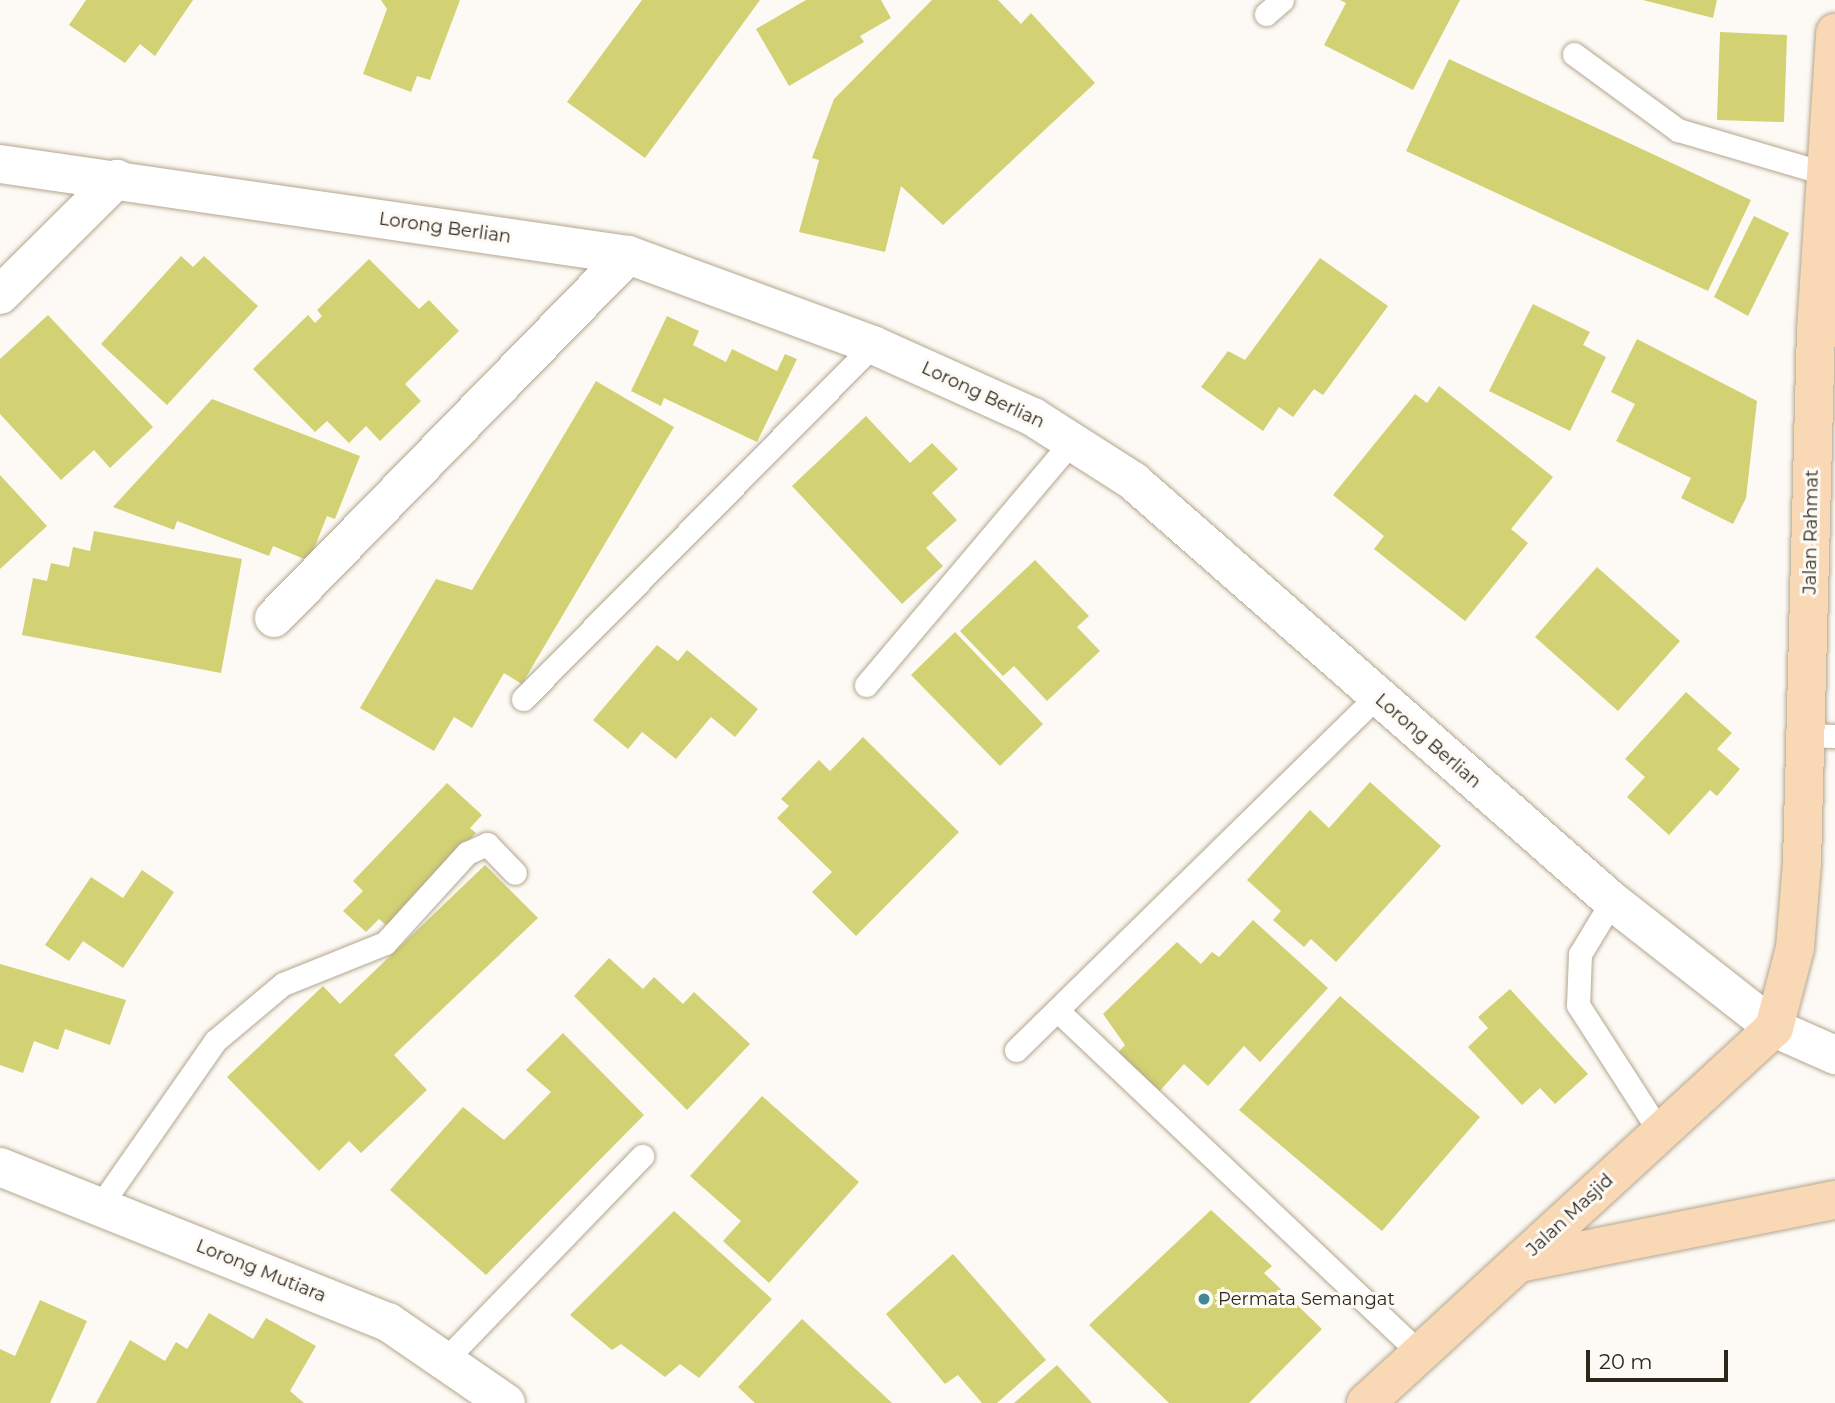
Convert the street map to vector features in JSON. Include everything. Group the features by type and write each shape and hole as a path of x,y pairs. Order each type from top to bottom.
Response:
{"main road":[{"name":"Jalan Rahmat","path":"1774,1027 1795,948 1820,736 1825,335 1824,173 1835,33"},
{"name":"Jalan Masjid","path":"1366,1403 1774,1027"},
{"path":"1519,1263 1835,1200"}],"street":[{"name":"Lorong Berlian","path":"0,164 628,255 873,345 1074,439 1133,481 1612,901 1774,1027 1835,1055"},
{"path":"0,295 117,179"},
{"path":"274,618 628,255"},
{"name":"Lorong Mutiara","path":"0,1167 388,1322 447,1358 506,1403"}],"lane":[{"path":"1574,54 1678,130 1824,173"},
{"path":"523,699 873,345"},
{"path":"866,685 1074,439"},
{"path":"1016,1050 1377,696"},
{"path":"100,1206 215,1041 283,984 385,943 467,853 486,844 515,873"},
{"path":"1612,901 1580,954 1578,1005 1660,1132"},
{"path":"1057,1010 1420,1353"},
{"path":"447,1358 642,1156"}],"building":[{"path":"86,0 193,0 155,56 140,44 125,63 69,25"},
{"path":"381,0 460,0 430,80 417,76 411,92 363,74 387,9"},
{"path":"642,0 760,0 645,158 567,102"},
{"path":"806,0 881,0 891,18 860,36 864,42 789,86 756,29"},
{"path":"932,0 998,0 1021,24 1031,13 1095,83 943,225 901,186 885,252 799,232 819,160 812,158 834,99"},
{"path":"1340,0 1460,0 1413,90 1324,45 1346,3"},
{"path":"1643,0 1717,0 1713,18"},
{"path":"1720,32 1787,35 1784,122 1717,120"},
{"path":"1449,59 1751,200 1708,291 1406,151"},
{"path":"1754,216 1789,233 1748,316 1714,297"},
{"path":"181,256 193,267 204,256 258,306 167,405 101,344"},
{"path":"1320,258 1388,306 1323,395 1314,389 1293,417 1279,407 1263,431 1201,387 1228,351 1245,360"},
{"path":"369,259 419,309 429,300 459,331 405,384 421,401 380,441 366,426 349,443 327,421 315,432 253,369 308,315 315,323 322,316 317,310"},
{"path":"1533,304 1590,332 1583,345 1606,357 1570,431 1489,391"},
{"path":"48,315 153,427 110,468 94,450 61,480 0,414 0,359"},
{"path":"667,316 699,331 693,345 726,362 732,349 777,371 785,354 797,359 757,442 664,398 661,406 631,391"},
{"path":"1637,339 1757,401 1746,498 1733,524 1681,498 1691,478 1616,441 1635,404 1611,392"},
{"path":"596,381 674,427 522,684 504,673 472,728 454,717 434,751 360,708 436,579 472,590"},
{"path":"1439,386 1553,477 1511,529 1528,543 1465,621 1374,549 1384,536 1333,495 1415,394 1427,403"},
{"path":"212,399 360,456 335,519 327,516 309,561 273,546 269,556 177,521 174,530 113,507"},
{"path":"866,416 910,463 932,443 958,469 932,493 957,520 926,548 943,566 902,604 792,486"},
{"path":"0,475 47,526 0,569"},
{"path":"94,531 242,559 221,673 22,635 33,578 47,581 51,563 69,567 73,547 90,551"},
{"path":"1035,560 1089,616 1077,627 1100,651 1047,701 1014,666 1003,676 960,631"},
{"path":"1597,567 1680,641 1618,711 1535,637"},
{"path":"955,632 1043,724 1000,766 911,675"},
{"path":"657,645 678,661 687,650 758,709 735,737 711,717 676,759 642,732 628,749 593,720"},
{"path":"1686,692 1732,733 1717,749 1740,769 1717,796 1710,790 1669,835 1627,797 1645,777 1625,759"},
{"path":"863,737 959,832 856,936 812,892 832,872 777,818 789,806 781,799 819,760 830,771"},
{"path":"1370,782 1441,846 1336,962 1311,939 1304,947 1273,920 1281,911 1247,880 1310,810 1329,828"},
{"path":"447,783 482,815 470,828 476,833 387,926 379,919 366,932 343,911 363,891 353,881"},
{"path":"485,865 538,918 394,1055 427,1090 361,1153 349,1141 319,1171 227,1077 323,986 340,1004"},
{"path":"142,870 174,892 123,968 83,941 69,961 45,945 91,877 123,898"},
{"path":"1253,920 1328,988 1260,1062 1244,1046 1208,1086 1184,1064 1157,1094 1115,1056 1125,1045 1103,1014 1177,942 1201,964 1212,952 1219,957"},
{"path":"609,958 643,989 654,977 683,1004 694,992 750,1044 687,1110 574,996"},
{"path":"0,964 126,1000 110,1045 65,1029 58,1050 34,1041 23,1073 0,1065"},
{"path":"1510,989 1588,1074 1555,1104 1540,1088 1522,1105 1468,1047 1488,1028 1478,1017"},
{"path":"1340,996 1480,1117 1382,1231 1239,1110"},
{"path":"563,1033 644,1115 486,1275 390,1190 463,1107 504,1140 551,1092 526,1070"},
{"path":"762,1096 859,1182 769,1283 723,1241 741,1221 690,1176"},
{"name":"Permata Semangat","path":"1211,1210 1272,1266 1264,1273 1322,1329 1249,1403 1169,1403 1089,1325"},
{"path":"674,1211 772,1299 699,1378 680,1364 665,1377 621,1344 612,1350 570,1315"},
{"path":"953,1254 1046,1360 997,1403 982,1403 958,1375 945,1384 886,1314"},
{"path":"40,1300 87,1321 50,1403 0,1403 0,1349 15,1356"},
{"path":"209,1313 253,1339 266,1318 316,1346 290,1391 304,1403 96,1403 130,1340 165,1361 176,1342 187,1349"},
{"path":"802,1319 892,1403 755,1403 738,1387"},
{"path":"1057,1365 1092,1403 1014,1403"}],"place":[{"name":"Permata Semangat","path":"1204,1299"}]}
